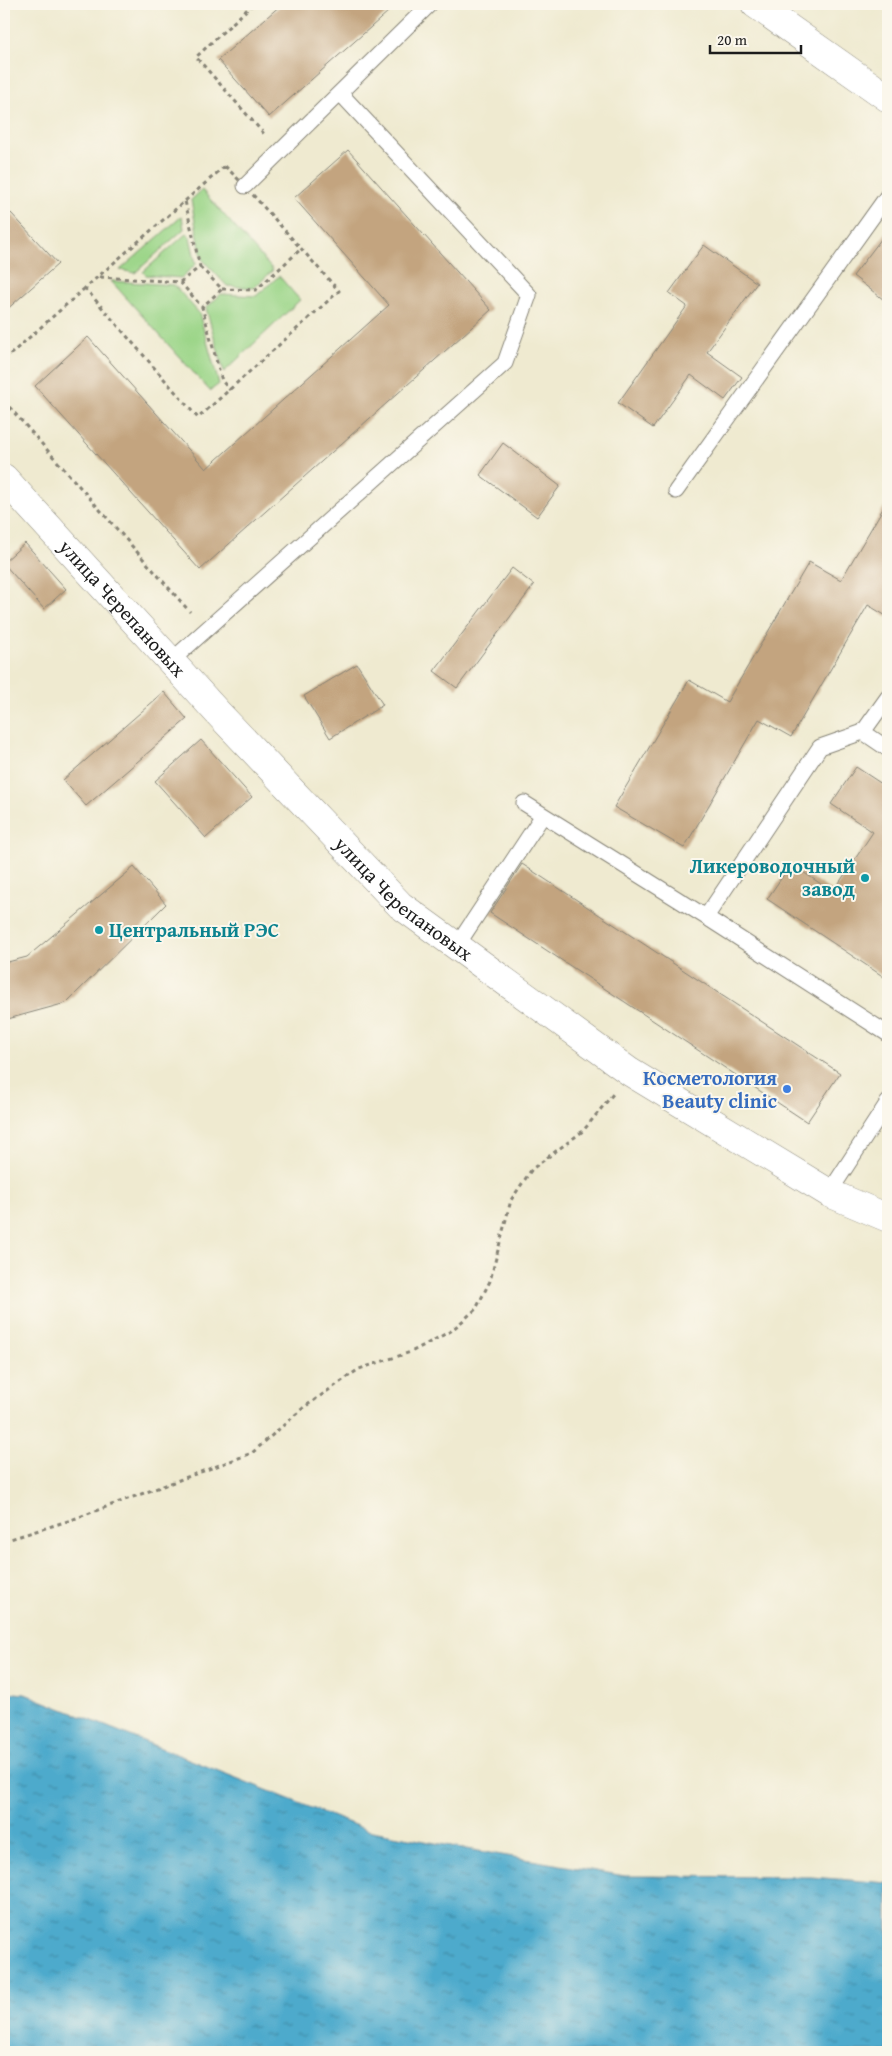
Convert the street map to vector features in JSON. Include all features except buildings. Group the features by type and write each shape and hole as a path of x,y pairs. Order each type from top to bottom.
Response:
{"street":[{"path":"755,4 888,98"},
{"name":"улица Черепановых","path":"4,478 314,816 400,905 630,1072 829,1193 888,1218"}],"lane":[{"path":"246,186 430,4"},
{"path":"171,661 505,363 529,295 340,93"},
{"path":"676,491 888,195"},
{"path":"706,917 820,747 863,732 888,697"},
{"path":"863,732 888,749"},
{"path":"524,803 888,1034"},
{"path":"456,947 543,815"},
{"path":"829,1193 888,1102"}],"path":[{"path":"254,4 196,57 281,152"},
{"path":"4,360 85,288 225,166 246,186 339,291 198,418 85,288"},
{"path":"185,201 200,267 222,289 256,290 301,249"},
{"path":"99,277 180,282 200,267"},
{"path":"180,282 202,307 222,381 230,390"},
{"path":"202,307 222,289"},
{"path":"4,401 194,617"},
{"path":"4,1541 70,1520 252,1453 303,1408 359,1369 411,1352 451,1331 476,1309 490,1281 511,1200 532,1169 584,1131 630,1072"}],"green space":[{"path":"202,190 273,270 254,288 227,286 202,259 191,200"},
{"path":"182,216 184,229 135,273 120,270"},
{"path":"187,233 190,237 196,264 181,278 146,275 143,272"},
{"path":"279,276 300,300 224,372 206,308 221,294 256,296"},
{"path":"111,281 174,285 199,313 219,384 210,391"}],"water":[{"path":"4,1692 25,1694 367,1830 625,1876 811,1877 888,1883 888,2052 4,2052"}],"place":[{"name":"Ликероводочный завод","path":"865,878"},
{"name":"Центральный РЭС","path":"99,930"},
{"name":"Косметология Beauty clinic","path":"787,1089"}]}
